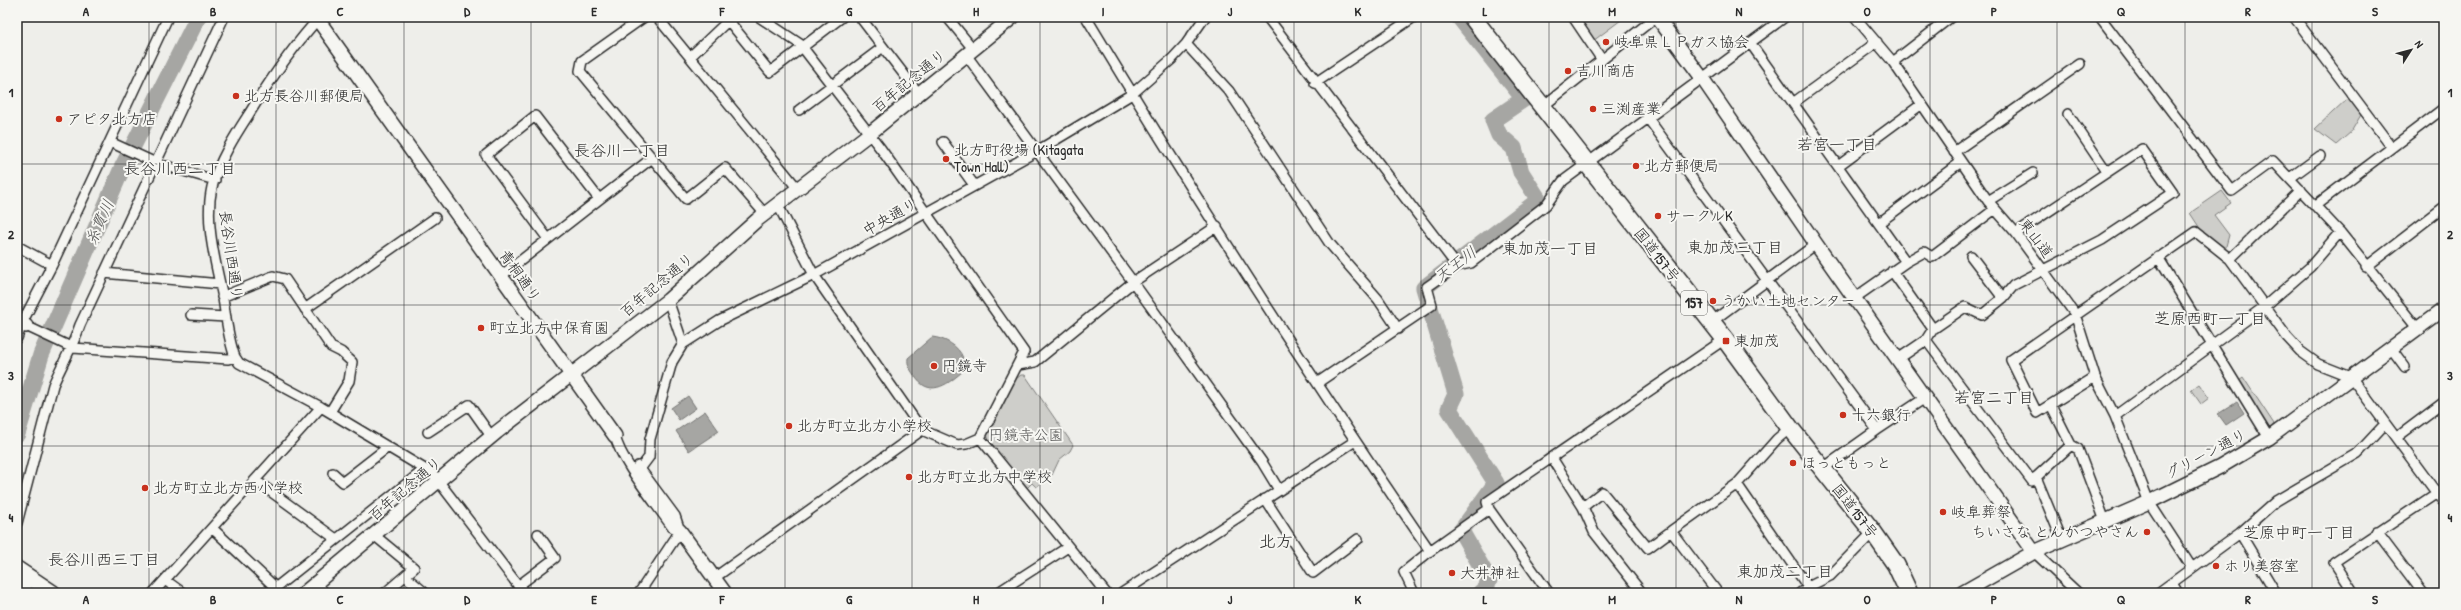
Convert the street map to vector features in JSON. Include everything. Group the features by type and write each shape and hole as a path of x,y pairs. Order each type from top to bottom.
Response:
{"highway":[{"name":"国道157号","path":"1472,17 1710,323 1725,339 1790,428 1873,532 1896,565 1909,593"}],"main road":[{"path":"17,569 53,593"},
{"path":"17,587 26,593"}],"street":[{"path":"17,338 22,323 112,143 168,17"},
{"path":"17,523 53,386 62,364 71,348 80,324 154,162 224,17"},
{"path":"644,17 582,61 580,71 686,199 725,168 764,214"},
{"path":"657,17 798,189"},
{"path":"758,17 802,47 869,134 1024,352 980,438 966,444 957,445 922,430 814,275 778,205"},
{"path":"690,57 730,19 770,72 842,17"},
{"path":"860,17 919,94"},
{"path":"947,17 1037,151 1262,462 1279,490"},
{"name":"百年記念通り","path":"304,593 321,588 374,535 440,481 491,436 668,300 764,214 778,205 869,134 1013,17"},
{"path":"1086,17 1132,94 1317,383 1430,551"},
{"name":"中央通り","path":"640,469 649,457 650,439 672,362 683,344 719,321 814,275 1037,151 1132,94 1186,44 1205,17"},
{"path":"1267,17 1315,83 1457,266"},
{"path":"1315,83 1414,17"},
{"path":"1573,17 1602,60"},
{"path":"1542,108 1656,17 1702,78 1816,244 1856,297 1925,398 2034,552 2078,593"},
{"path":"1768,17 1774,25"},
{"path":"1317,383 1432,305 1427,288 1457,266 1471,263 1546,205 1563,181 1647,117 1751,44 1785,17"},
{"name":"東山道","path":"1856,17 1893,62 1988,201 2016,233 2075,314 2095,377 2115,416 2149,502 2192,568"},
{"path":"1893,62 1951,17"},
{"path":"2100,17 2232,191 2274,161 2340,232 2366,267 2417,328"},
{"path":"2294,17 2390,145"},
{"name":"長谷川西通り","path":"236,357 222,297 210,220 210,201 215,180 232,142 273,75 318,18"},
{"name":"青桐通り","path":"318,18 570,374 675,516 680,531 725,593"},
{"path":"1793,103 1877,42"},
{"path":"1186,44 1229,92 1330,244 1378,299 1398,329"},
{"path":"1751,44 1906,262"},
{"path":"799,110 883,47"},
{"path":"1954,152 2080,64"},
{"path":"1838,166 1922,104"},
{"path":"2316,205 2444,108"},
{"path":"2068,114 2107,172"},
{"path":"548,239 486,154 535,116 599,199"},
{"path":"1647,117 1877,430"},
{"path":"943,142 974,186"},
{"path":"112,143 154,162 215,180"},
{"path":"1898,359 1926,340 1933,329 1965,307 1982,316 2003,298 2014,285 2102,240 2173,193 2142,149 2016,233"},
{"path":"2290,178 2320,156"},
{"path":"500,276 652,158"},
{"path":"1879,223 1961,162"},
{"path":"1988,201 2033,174"},
{"path":"2230,259 2301,190"},
{"path":"2366,267 2444,207"},
{"path":"1856,297 1906,262 1924,252 1932,257 1995,209"},
{"path":"305,309 435,218"},
{"path":"1018,365 1035,362 1133,282 1217,226"},
{"path":"2095,377 2038,413 2011,360 2075,314 2196,232 2230,259 2264,307 2300,351 2318,364 2351,377 2444,503"},
{"path":"2115,416 2264,307 2310,267 2340,232"},
{"path":"1710,323 1816,244"},
{"path":"17,246 52,265"},
{"path":"1970,256 2003,298"},
{"path":"2158,257 2269,438"},
{"path":"1892,272 1933,329"},
{"path":"104,273 220,284"},
{"path":"222,297 273,276 285,279 331,347 341,352 352,362 349,382 330,412"},
{"path":"668,300 683,344"},
{"name":"グリーン通り","path":"1962,593 2034,552 2149,502 2220,467 2269,438 2444,309"},
{"path":"191,315 226,317"},
{"path":"22,323 71,348 228,359 236,357 239,363 330,412 425,469 440,481 521,589 555,558 538,534"},
{"path":"1549,593 1488,509 1488,502 1500,492 1725,339"},
{"path":"1926,340 2027,477 2032,481 2072,445"},
{"path":"2391,348 2405,367"},
{"path":"1822,469 1925,398"},
{"path":"2396,438 2444,402"},
{"path":"428,432 469,405 491,436"},
{"path":"2051,405 2072,445 2078,449 2105,521"},
{"path":"153,593 321,407"},
{"path":"2158,593 2240,533 2276,501 2358,453 2385,424"},
{"path":"1583,507 1602,492 1648,548 1737,484 1777,439 1790,428"},
{"path":"714,578 922,430"},
{"path":"615,436 617,446 672,527 680,531 639,593"},
{"path":"980,438 995,454 1106,593"},
{"path":"1122,593 1355,441"},
{"path":"333,473 343,482 388,447"},
{"path":"1552,458 1583,507 1594,532 1642,593"},
{"path":"212,528 272,590 425,469"},
{"path":"2036,477 2062,540"},
{"path":"255,480 336,539"},
{"path":"1737,484 1808,586"},
{"path":"2354,593 2334,562 2437,493"},
{"path":"1265,499 1313,573 1358,539"},
{"path":"1414,593 1404,572 1488,509"},
{"path":"1671,532 1718,593"},
{"path":"1800,593 1808,586 1830,576 1873,532"},
{"path":"2377,532 2423,593"},
{"path":"2240,533 2276,593"},
{"path":"374,535 414,568 385,593"},
{"path":"997,593 1068,546"},
{"path":"405,576 424,592 422,593"},
{"path":"165,580 183,593"},
{"path":"2172,583 2178,593"}],"green space":[{"path":"1577,17 1625,17 1593,41"},
{"path":"2350,96 2362,113 2351,132 2336,145 2315,129"},
{"path":"2222,191 2231,203 2214,215 2229,235 2225,250 2201,230 2190,213"},
{"name":"円鏡寺公園","path":"1021,375 1025,375 1073,445 1070,451 1059,460 1052,475 1036,487 1032,483 1027,488 989,441 987,434 1012,382"},
{"path":"2243,377 2274,424 2271,428 2267,427 2239,380"},
{"path":"2199,384 2209,398 2201,404 2191,390"}],"shaded area":[{"path":"932,337 941,339 955,346 961,354 963,361 962,372 950,382 931,388 919,382 908,365 908,358"},
{"path":"688,396 696,408 679,420 671,408"},
{"path":"2237,402 2244,413 2226,425 2218,414"},
{"path":"705,411 719,431 689,451 676,431"}],"waterway":[{"name":"糸貫川","path":"17,434 41,355 123,166 198,17"},
{"name":"天王川","path":"1459,17 1524,99 1493,120 1499,135 1514,148 1521,172 1537,197 1535,203 1424,288 1456,394 1449,409 1496,483 1461,531 1489,580 1486,588 1480,593"}],"place":[{"name":"岐阜県ＬＰガス協会","path":"1606,42"},
{"name":"吉川商店","path":"1568,71"},
{"name":"北方長谷川郵便局","path":"236,96"},
{"name":"三渕産業","path":"1593,109"},
{"name":"アピタ北方店","path":"59,119"},
{"name":"北方町役場 (Kitagata Town Hall)","path":"946,159"},
{"name":"北方郵便局","path":"1636,166"},
{"name":"サークルK","path":"1658,216"},
{"name":"うかい土地センター","path":"1713,301"},
{"name":"町立北方中保育園","path":"481,328"},
{"name":"東加茂","path":"1726,341"},
{"name":"円鏡寺","path":"934,366"},
{"name":"十六銀行","path":"1843,415"},
{"name":"北方町立北方小学校","path":"789,426"},
{"name":"ほっともっと","path":"1793,463"},
{"name":"北方町立北方中学校","path":"909,477"},
{"name":"北方町立北方西小学校","path":"145,488"},
{"name":"岐阜葬祭","path":"1943,512"},
{"name":"ちいさな とんかつやさん","path":"2147,532"},
{"name":"ホリ美容室","path":"2216,566"},
{"name":"大井神社","path":"1452,573"}],"district":[{"name":"若宮一丁目","path":"1837,144"},
{"name":"長谷川一丁目","path":"622,150"},
{"name":"長谷川西二丁目","path":"180,168"},
{"name":"東加茂三丁目","path":"1735,247"},
{"name":"東加茂一丁目","path":"1550,248"},
{"name":"芝原西町一丁目","path":"2210,318"},
{"name":"若宮二丁目","path":"1994,397"},
{"name":"芝原中町一丁目","path":"2299,532"},
{"name":"北方","path":"1276,541"},
{"name":"長谷川西三丁目","path":"104,559"},
{"name":"東加茂二丁目","path":"1785,571"}]}
